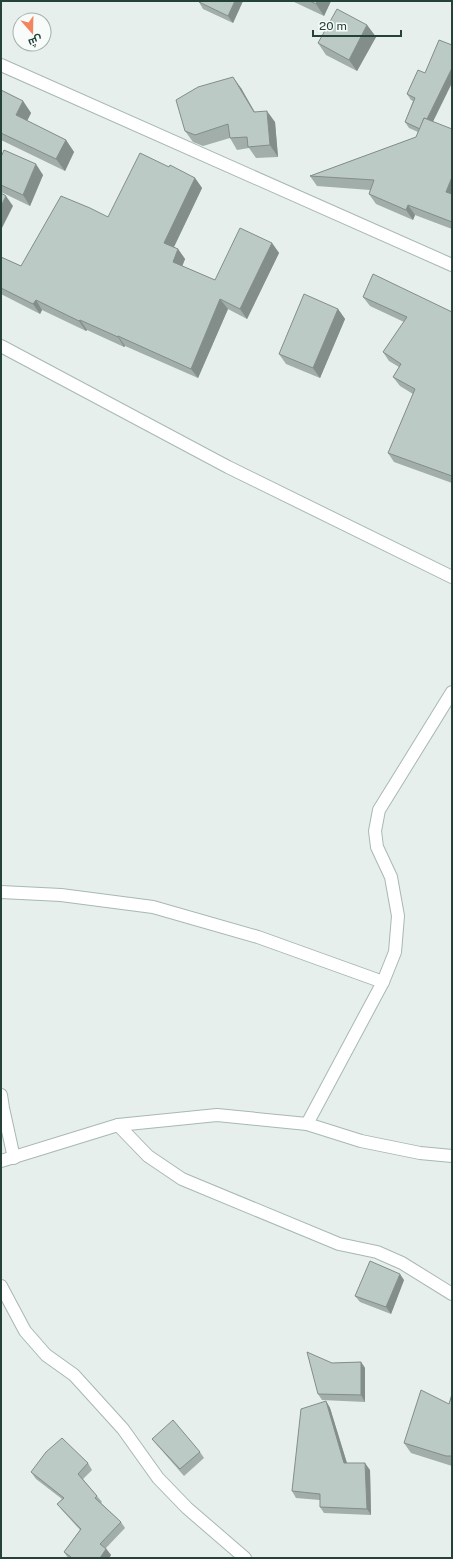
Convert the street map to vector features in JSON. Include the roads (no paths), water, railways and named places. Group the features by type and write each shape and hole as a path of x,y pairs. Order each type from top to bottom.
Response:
{"street":[{"path":"1,65 452,265"},
{"path":"1,346 228,467 452,577"},
{"path":"306,1124 383,982 395,952 398,916 391,876 377,848 375,831 379,810 452,692"},
{"path":"1,892 61,895 153,907 258,937 383,982"},
{"path":"1,1095 2,1108 14,1158"},
{"path":"1,1161 118,1125 217,1115 306,1124 361,1141 420,1153 452,1156"},
{"path":"118,1125 148,1156 182,1178 339,1244 376,1252 402,1262 452,1294"},
{"path":"1,1286 25,1331 46,1355 74,1375 123,1429 158,1478 187,1508 245,1558"}]}
